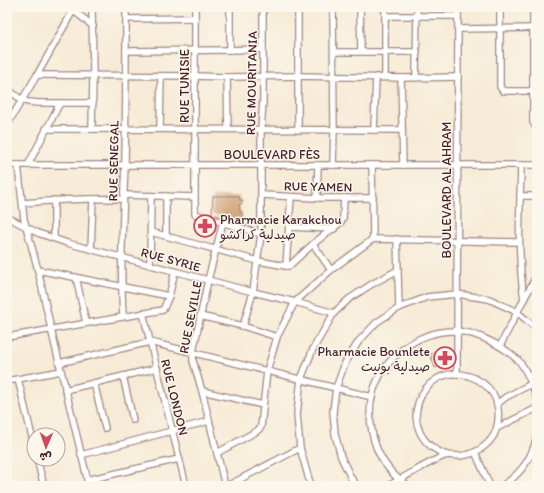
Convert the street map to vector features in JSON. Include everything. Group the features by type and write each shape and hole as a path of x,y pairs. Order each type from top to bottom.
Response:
{"street":[{"path":"92,7 92,129"},
{"name":"RUE SENEGAL","path":"123,316 121,287 125,165 126,7"},
{"name":"RUE TUNISIE","path":"195,7 195,214 223,222"},
{"path":"230,7 230,50"},
{"name":"RUE MOURITANIA","path":"243,326 253,292 261,234 263,7"},
{"path":"298,7 298,130"},
{"path":"333,7 333,165"},
{"path":"360,7 361,51"},
{"path":"385,7 385,77"},
{"path":"416,77 417,7"},
{"name":"BOULEVARD AL AHRAM","path":"457,374 458,7"},
{"path":"500,7 500,89 505,91 535,91"},
{"path":"533,7 535,28 535,91 533,122 537,127"},
{"path":"7,125 37,75 72,8 93,26"},
{"path":"385,16 458,16"},
{"path":"126,19 195,18"},
{"path":"458,28 535,28"},
{"path":"126,51 262,49"},
{"path":"334,52 417,52"},
{"path":"37,75 227,77 334,76 401,78 458,77"},
{"path":"160,129 161,76"},
{"path":"227,77 228,129"},
{"path":"374,130 376,77"},
{"path":"401,78 403,165"},
{"path":"7,90 22,100 28,102 93,103"},
{"path":"28,165 60,103"},
{"path":"46,129 402,130"},
{"name":"BOULEVARD FÈS","path":"7,165 537,165"},
{"path":"18,165 24,219 38,270 88,483 179,459"},
{"path":"317,198 318,165"},
{"path":"372,165 373,239"},
{"path":"520,165 519,242 521,283 524,299"},
{"name":"RUE YAMEN","path":"262,195 317,198 373,198"},
{"path":"150,264 152,196"},
{"path":"166,196 166,236"},
{"path":"520,196 537,196"},
{"path":"23,203 123,197 194,197"},
{"path":"286,266 291,197"},
{"path":"151,232 258,261 289,266 313,244 341,222 343,218 344,198"},
{"path":"91,249 93,199"},
{"path":"54,200 54,238"},
{"name":"RUE SYRIE","path":"7,217 38,233 91,249 334,313"},
{"path":"223,222 261,234"},
{"name":"RUE SEVILLE","path":"223,222 200,316 193,352 193,361 226,486"},
{"path":"289,227 334,228"},
{"path":"217,453 259,430 262,424 267,371 277,337 295,302 331,270 373,239 519,242"},
{"path":"396,239 399,308"},
{"path":"313,244 331,270"},
{"path":"38,270 168,296"},
{"path":"304,486 312,484 300,448 297,414 301,379 312,349 334,313 349,299 398,270"},
{"path":"7,335 163,310 174,271"},
{"path":"500,346 524,299 535,282 537,275"},
{"path":"76,278 86,323"},
{"path":"357,486 351,478 341,457 335,434 333,411 336,388 345,363 358,341 377,322 399,308 427,297 457,294 488,299 517,312 537,329"},
{"name":"RUE LONDON","path":"143,313 185,486"},
{"path":"200,316 243,326 277,337"},
{"path":"408,486 398,480 383,463 374,442 369,420 372,397 378,378 389,362 403,349 419,339 438,333 457,331 479,335 500,346 519,361 535,382 537,398"},
{"path":"59,363 150,342 372,397"},
{"path":"65,390 157,368"},
{"path":"7,382 61,371"},
{"path":"457,374 470,376 482,382 489,388 498,404 499,412 497,428 494,435 482,448 468,455 447,455 439,452 432,448 418,429 416,413 420,398 429,385 442,377 457,374"},
{"path":"123,376 133,420"},
{"path":"18,380 30,427"},
{"path":"498,404 506,397 535,382"},
{"path":"94,383 105,428"},
{"path":"202,391 263,405"},
{"path":"497,428 537,408"},
{"path":"81,454 210,421"},
{"path":"502,486 510,481 524,466 534,447 537,437"},
{"path":"226,486 238,484 300,448"},
{"path":"475,452 490,486"},
{"path":"388,486 421,467 447,455"},
{"path":"39,467 44,486"}],"building":[{"path":"213,196 239,196 239,200 242,200 242,204 239,204 240,212 242,212 242,222 212,214"},
{"path":"447,348 452,361 435,368 430,354"}],"place":[{"name":"Pharmacie Karakchou صيدلية كراكشو","path":"205,226"},
{"name":"Pharmacie Bounlete صيدلية بونيت","path":"445,358"}]}
